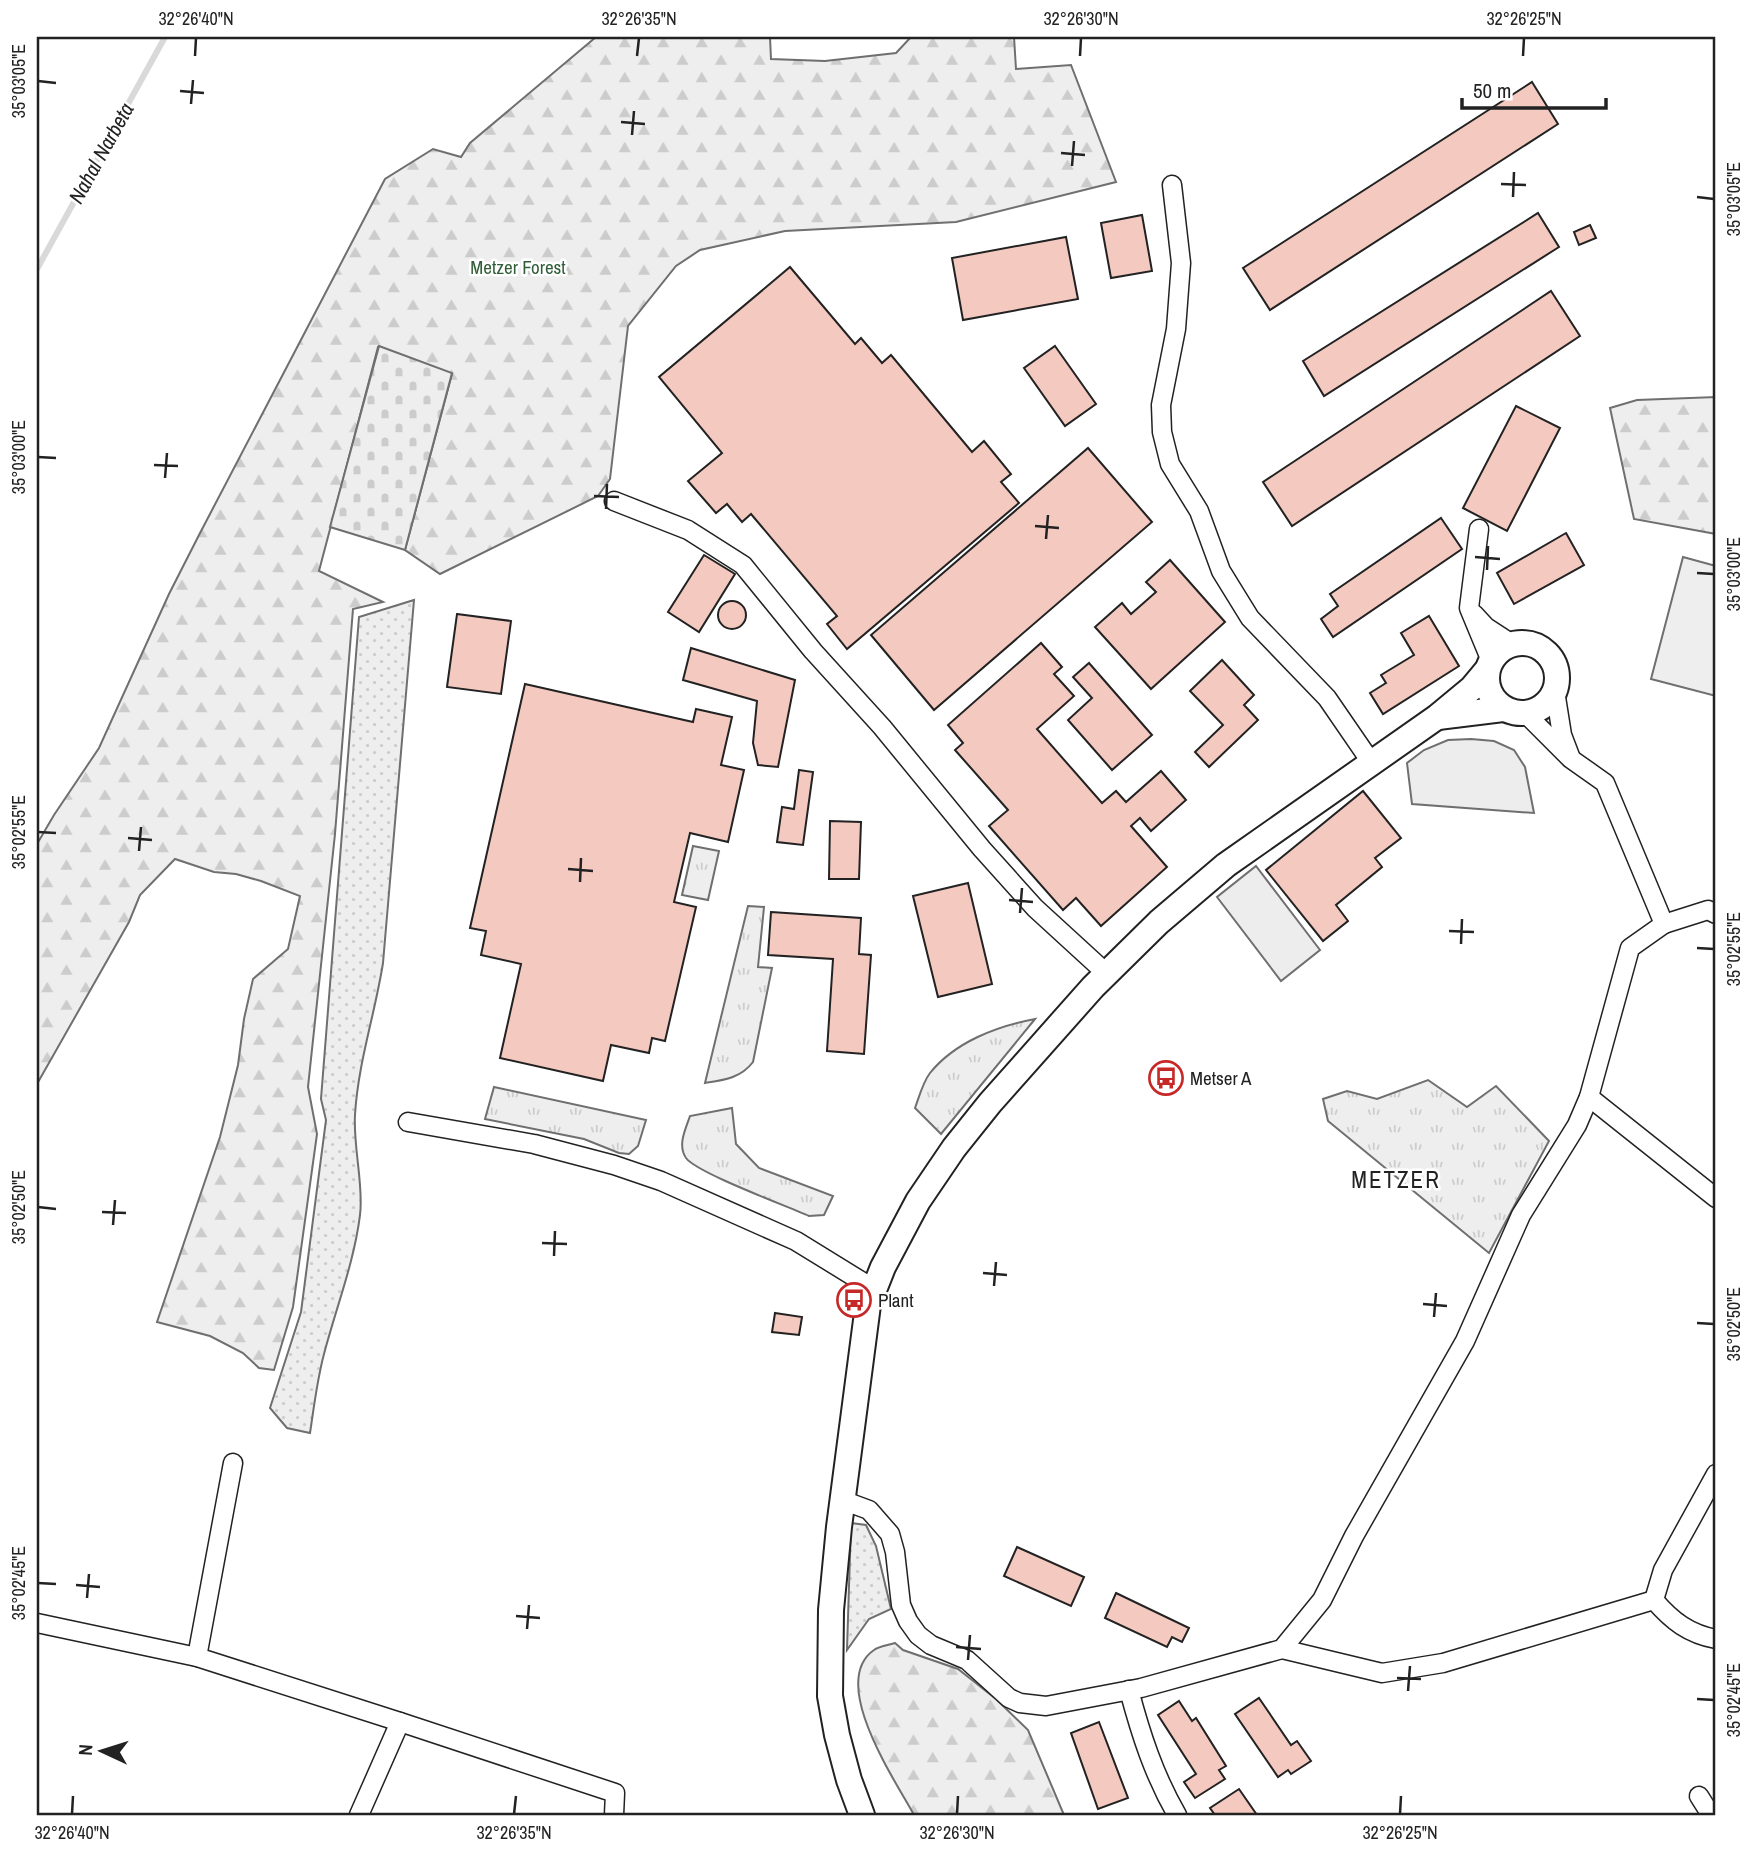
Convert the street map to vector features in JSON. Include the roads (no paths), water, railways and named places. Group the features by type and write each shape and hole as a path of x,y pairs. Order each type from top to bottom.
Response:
{"street":[{"path":"1172,186 1181,263 1176,329 1161,405 1162,432 1170,464 1199,511 1221,571 1250,618 1326,698 1371,762"},
{"path":"614,502 688,530 743,565 982,849 1035,908 1106,973"},
{"path":"1479,529 1469,608 1489,666 1486,681 1489,692 1571,759 1605,783 1664,924"},
{"path":"1469,608 1478,620 1512,644"},
{"path":"862,1815 836,1735 830,1696 831,1610 864,1325 874,1289 918,1200 954,1148 1053,1030 1106,973 1159,922 1226,865 1437,717 1472,688 1496,654 1512,644 1532,644 1547,653 1556,669 1555,691 1562,735 1571,759"},
{"path":"1437,717 1544,706 1555,691"},
{"path":"1282,1649 1322,1600 1354,1536 1465,1341 1521,1215 1577,1125 1589,1097 1630,948 1664,924 1708,910 1716,914"},
{"path":"1589,1097 1716,1198"},
{"path":"408,1122 534,1144 662,1181 796,1241 874,1289"},
{"path":"197,1657 233,1463"},
{"path":"1654,1600 1663,1570 1716,1474"},
{"path":"842,1500 869,1510 890,1534 895,1552 901,1605 918,1635 931,1645 967,1660 1009,1698 1033,1706 1046,1706 1129,1690 1282,1649 1382,1673 1443,1663 1654,1600"},
{"path":"1654,1600 1668,1616 1685,1629 1716,1639"},
{"path":"37,1623 197,1657 615,1793 614,1815"},
{"path":"1129,1690 1148,1757 1158,1782 1177,1815"},
{"path":"359,1815 400,1722"},
{"path":"1699,1796 1711,1815"}],"waterway":[{"name":"Nahal Narbeta","path":"37,269 165,37"}],"place":[{"name":"Metser A","path":"1166,1078"},
{"name":"Plant","path":"854,1300"}],"district":[{"name":"METZER","path":"1396,1179"}],"park label":[{"name":"Metzer Forest","path":"518,267"}]}
